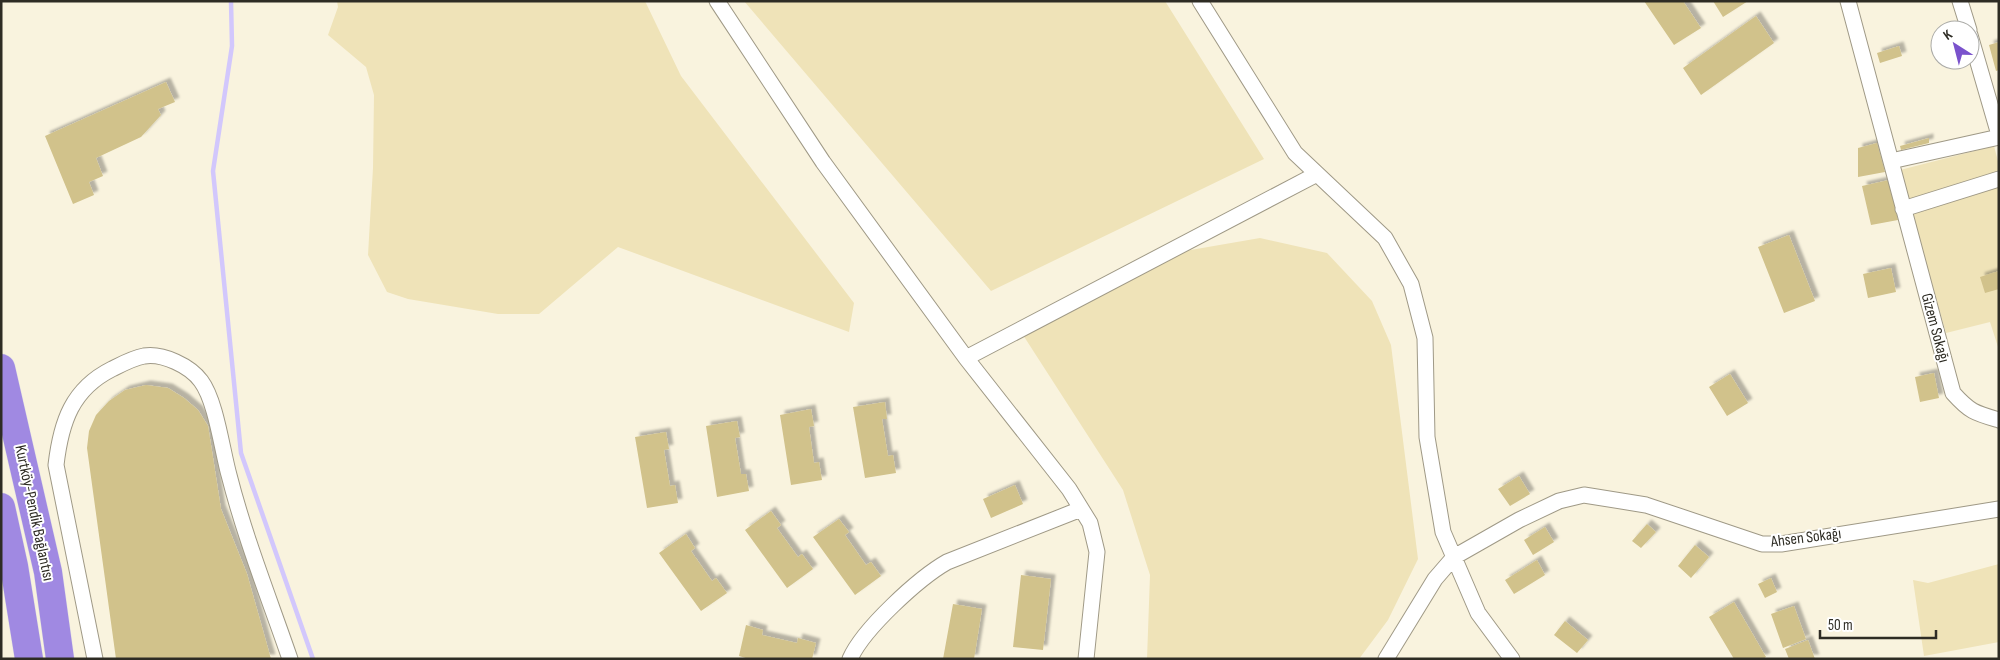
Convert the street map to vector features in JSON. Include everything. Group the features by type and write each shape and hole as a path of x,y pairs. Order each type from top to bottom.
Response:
{"highway":[{"name":"Kurtköy-Pendik Bağlantısı","path":"1,368 48,572 60,659"},
{"path":"17,436 39,481 48,506 62,567 77,659"},
{"name":"Kurtköy-Pendik Bağlantısı","path":"1,507 14,566 29,659"}],"street":[{"path":"717,1 823,162 966,358 1069,490 1090,522 1097,552 1086,659"},
{"path":"1200,1 1295,153 1385,238 1411,284 1425,338 1427,438 1443,532 1478,613 1512,659"},
{"name":"Gizem Sokağı","path":"1848,1 1953,393 1972,412 1999,420"},
{"path":"1960,1 1966,20"},
{"path":"1891,162 1999,136 1980,70"},
{"path":"966,358 1317,174"},
{"path":"1903,209 1999,179"},
{"path":"95,659 56,465 59,439 72,406 84,387 104,372 125,362 145,356 164,358 192,372 201,381 210,399 229,476 290,659"},
{"name":"Ahsen Sokağı","path":"1386,659 1435,579 1454,557 1519,520 1559,501 1584,496 1646,504 1762,544 1781,544 1999,509"},
{"path":"850,659 868,629 932,570 947,562 1081,509"}],"shaded area":[{"path":"337,1 645,1 681,76 854,303 849,332 618,247 539,314 498,314 408,299 387,292 368,255 373,168 374,95 366,67 328,35 338,7"},
{"path":"744,1 1165,1 1264,159 991,291"},
{"path":"1994,146 1999,165 1999,350 1990,322 1946,333 1900,170"},
{"path":"1260,238 1327,253 1372,301 1391,345 1418,559 1388,620 1359,659 1147,659 1150,575 1123,490 1023,335 1179,252"},
{"path":"1999,564 1999,642 1924,656 1913,580 1928,583"}],"building":[{"path":"1644,1 1683,1 1701,28 1674,45"},
{"path":"1713,1 1748,1 1723,17"},
{"path":"1756,16 1774,43 1701,95 1683,68"},
{"path":"1999,42 1999,70 1996,71 1989,45"},
{"path":"1899,46 1902,56 1880,63 1877,53"},
{"path":"166,82 175,102 158,109 161,115 141,137 96,158 103,176 89,182 94,195 73,204 45,136"},
{"path":"1929,138 1929,143 1901,150 1900,146"},
{"path":"1877,143 1885,172 1858,177 1858,148"},
{"path":"1889,180 1898,220 1871,225 1862,186"},
{"path":"1789,235 1815,301 1784,313 1758,247"},
{"path":"1891,268 1896,292 1868,298 1863,274"},
{"path":"1999,271 1999,289 1985,293 1980,277"},
{"path":"1934,373 1939,398 1920,402 1915,377"},
{"path":"1730,374 1748,403 1727,416 1709,387"},
{"path":"146,385 168,388 184,398 198,410 208,426 221,509 247,574 271,659 116,659 87,448 89,431 96,415 109,401 125,390"},
{"path":"885,402 887,419 882,419 888,456 893,455 896,473 865,478 853,407"},
{"path":"811,409 814,426 809,427 814,463 819,462 822,480 791,485 780,415"},
{"path":"737,421 740,437 735,438 741,474 746,474 749,491 717,497 706,426"},
{"path":"666,432 669,449 664,450 670,486 675,485 678,503 647,508 635,437"},
{"path":"1519,476 1530,494 1510,506 1498,489"},
{"path":"1015,485 1023,504 991,518 983,499"},
{"path":"771,511 781,525 777,528 798,557 802,554 813,569 787,588 745,530"},
{"path":"839,519 849,532 845,535 866,565 871,562 881,576 855,595 813,537"},
{"path":"1647,524 1656,532 1641,548 1632,541"},
{"path":"1545,527 1554,542 1533,555 1524,540"},
{"path":"686,534 695,548 691,551 712,581 716,578 727,593 701,611 659,553"},
{"path":"1695,545 1709,557 1691,578 1678,566"},
{"path":"1537,560 1545,575 1514,594 1505,580"},
{"path":"1021,575 1051,579 1043,650 1013,647"},
{"path":"1771,578 1777,592 1765,598 1758,584"},
{"path":"1734,602 1766,657 1763,659 1734,659 1709,617"},
{"path":"953,604 982,609 974,659 943,659"},
{"path":"1794,606 1806,639 1783,648 1771,614"},
{"path":"1565,621 1588,640 1577,653 1554,635"},
{"path":"746,625 763,630 762,635 797,643 798,638 816,643 812,659 749,659 739,656"},
{"path":"1808,640 1815,659 1789,659 1785,649"}],"waterway":[{"path":"231,1 232,46 213,171 241,453 313,659"}]}
